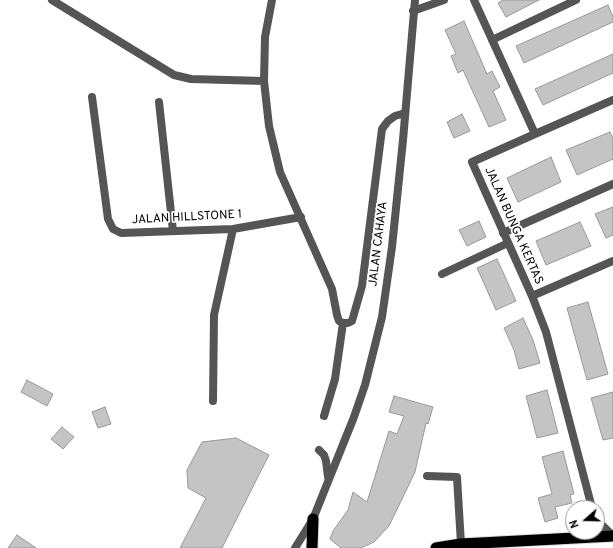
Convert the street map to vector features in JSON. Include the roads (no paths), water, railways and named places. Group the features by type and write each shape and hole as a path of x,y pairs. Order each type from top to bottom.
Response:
{"highway":[{"path":"312,548 313,519"},
{"path":"436,548 461,544 565,537"}],"street":[{"path":"52,0 174,75 190,79 264,81"},
{"path":"272,0 265,37 264,81 269,126 280,172 332,289 337,315 339,321 343,323 352,321 362,286 382,129 388,121 395,116 405,113"},
{"name":"JALAN CAHAYA","path":"295,548 313,519 365,384 382,317 392,248 415,0"},
{"path":"413,11 444,0"},
{"path":"474,0 535,134 613,100"},
{"path":"492,40 576,0"},
{"name":"JALAN HILLSTONE 1","path":"92,97 108,219 113,229 121,233 233,229 301,217"},
{"path":"159,102 173,230"},
{"name":"JALAN BUNGA KERTAS","path":"535,134 472,162 532,296 546,332 590,500"},
{"path":"503,233 613,184"},
{"path":"213,401 214,315 233,229"},
{"path":"442,274 508,243"},
{"path":"532,296 613,261"},
{"path":"324,416 335,379 343,323"},
{"path":"320,450 326,461 328,482"},
{"path":"427,476 457,477 461,544"},
{"path":"605,528 613,536"}]}
